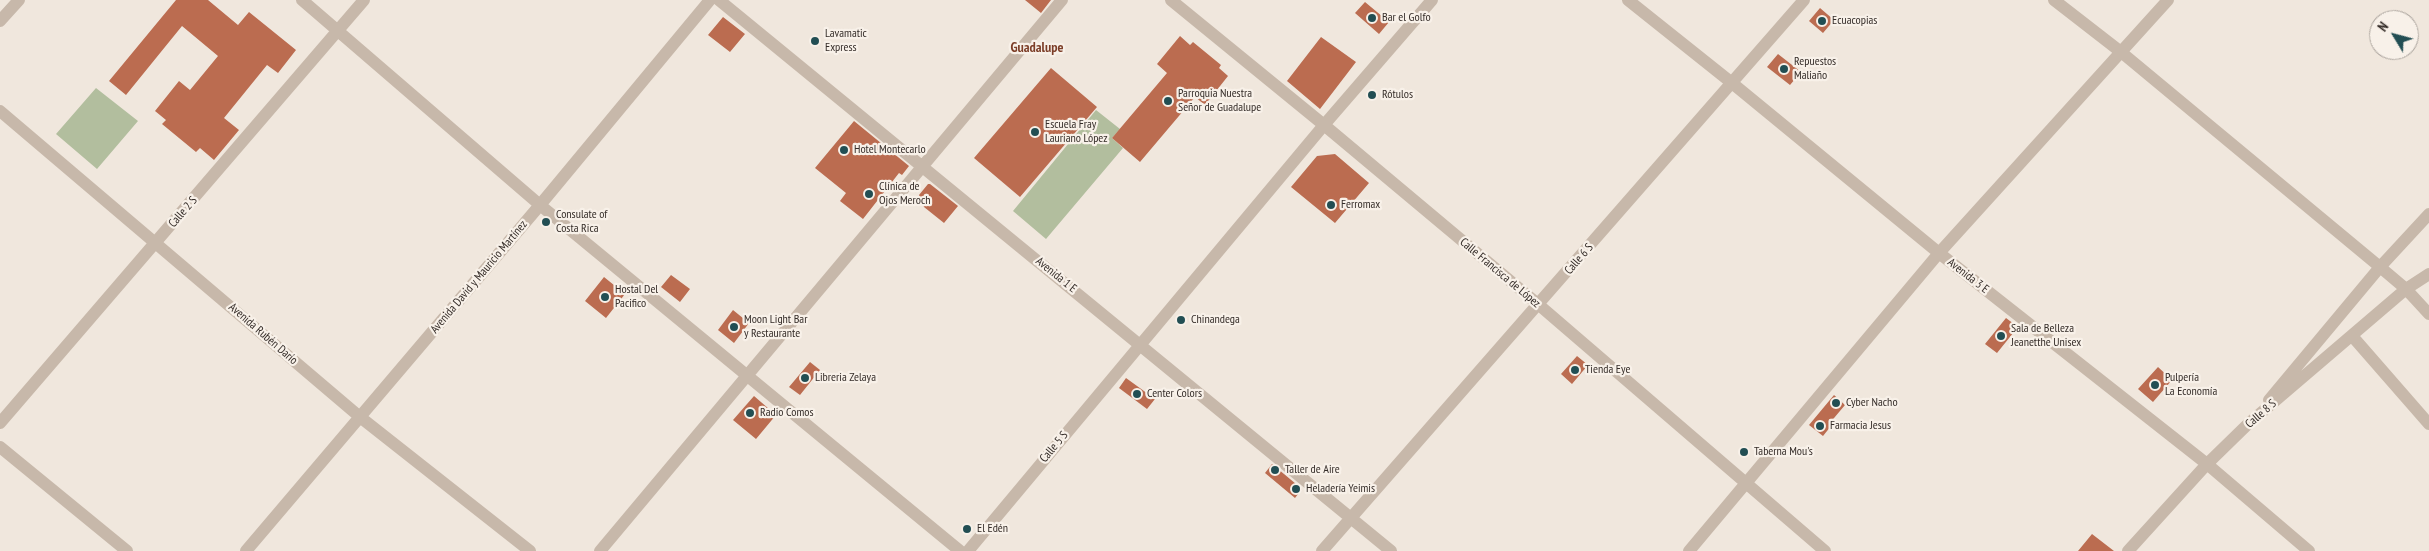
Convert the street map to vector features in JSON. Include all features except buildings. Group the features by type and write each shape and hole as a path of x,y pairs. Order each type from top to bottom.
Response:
{"street":[{"path":"0,21 19,0"},
{"path":"302,0 540,205 960,551"},
{"name":"Calle 2 S","path":"0,423 364,0"},
{"name":"Avenida David y Mauricio Martínez","path":"246,551 540,205 710,0"},
{"name":"Avenida 1 E","path":"719,0 1391,551"},
{"path":"600,551 1062,0"},
{"name":"Calle Francisca de López","path":"1170,0 1324,125 1539,305 1825,551"},
{"name":"Calle 5 S","path":"968,551 1324,125 1432,0"},
{"name":"Avenida 3 E","path":"1628,0 1939,253 2207,464 2309,551"},
{"name":"Calle 6 S","path":"1322,551 1804,0"},
{"path":"2054,0 2121,52 2380,267 2406,289 2429,314"},
{"path":"1689,551 1939,253 2168,0"},
{"name":"Avenida Rubén Darío","path":"0,111 360,417 530,551"},
{"path":"2248,424 2380,267 2429,214"},
{"name":"Calle 8 S","path":"2128,551 2207,464 2248,424 2353,337 2406,289 2429,274"},
{"path":"2353,337 2429,424"},
{"path":"0,447 127,551"}],"green space":[{"path":"96,88 138,121 97,169 56,134"},
{"path":"1096,110 1120,129 1112,138 1123,148 1046,239 1013,211"}],"place":[{"name":"Bar el Golfo","path":"1372,18"},
{"name":"Ecuacopias","path":"1822,21"},
{"name":"Lavamatic Express","path":"815,41"},
{"name":"Repuestos Maliaño","path":"1784,69"},
{"name":"Rótulos","path":"1372,95"},
{"name":"Parroquia Nuestra Señor de Guadalupe","path":"1168,101"},
{"name":"Escuela Fray Lauriano López","path":"1035,132"},
{"name":"Hotel Montecarlo","path":"844,150"},
{"name":"Clínica de Ojos Meroch","path":"869,194"},
{"name":"Ferromax","path":"1331,205"},
{"name":"Consulate of Costa Rica","path":"546,222"},
{"name":"Hostal Del Pacifico","path":"605,297"},
{"name":"Chinandega","path":"1181,320"},
{"name":"Moon Light Bar y Restaurante","path":"734,327"},
{"name":"Sala de Belleza Jeanetthe Unisex","path":"2001,336"},
{"name":"Tienda Eye","path":"1575,370"},
{"name":"Libreria Zelaya","path":"805,378"},
{"name":"Pulpería La Economía","path":"2155,385"},
{"name":"Center Colors","path":"1137,394"},
{"name":"Cyber Nacho","path":"1836,403"},
{"name":"Radio Comos","path":"750,413"},
{"name":"Farmacia Jesus","path":"1820,426"},
{"name":"Taberna Mou's","path":"1744,452"},
{"name":"Taller de Aire","path":"1275,470"},
{"name":"Heladería Yeimis","path":"1296,489"},
{"name":"El Edén","path":"967,529"}],"district":[{"name":"Guadalupe","path":"1037,48"}]}
